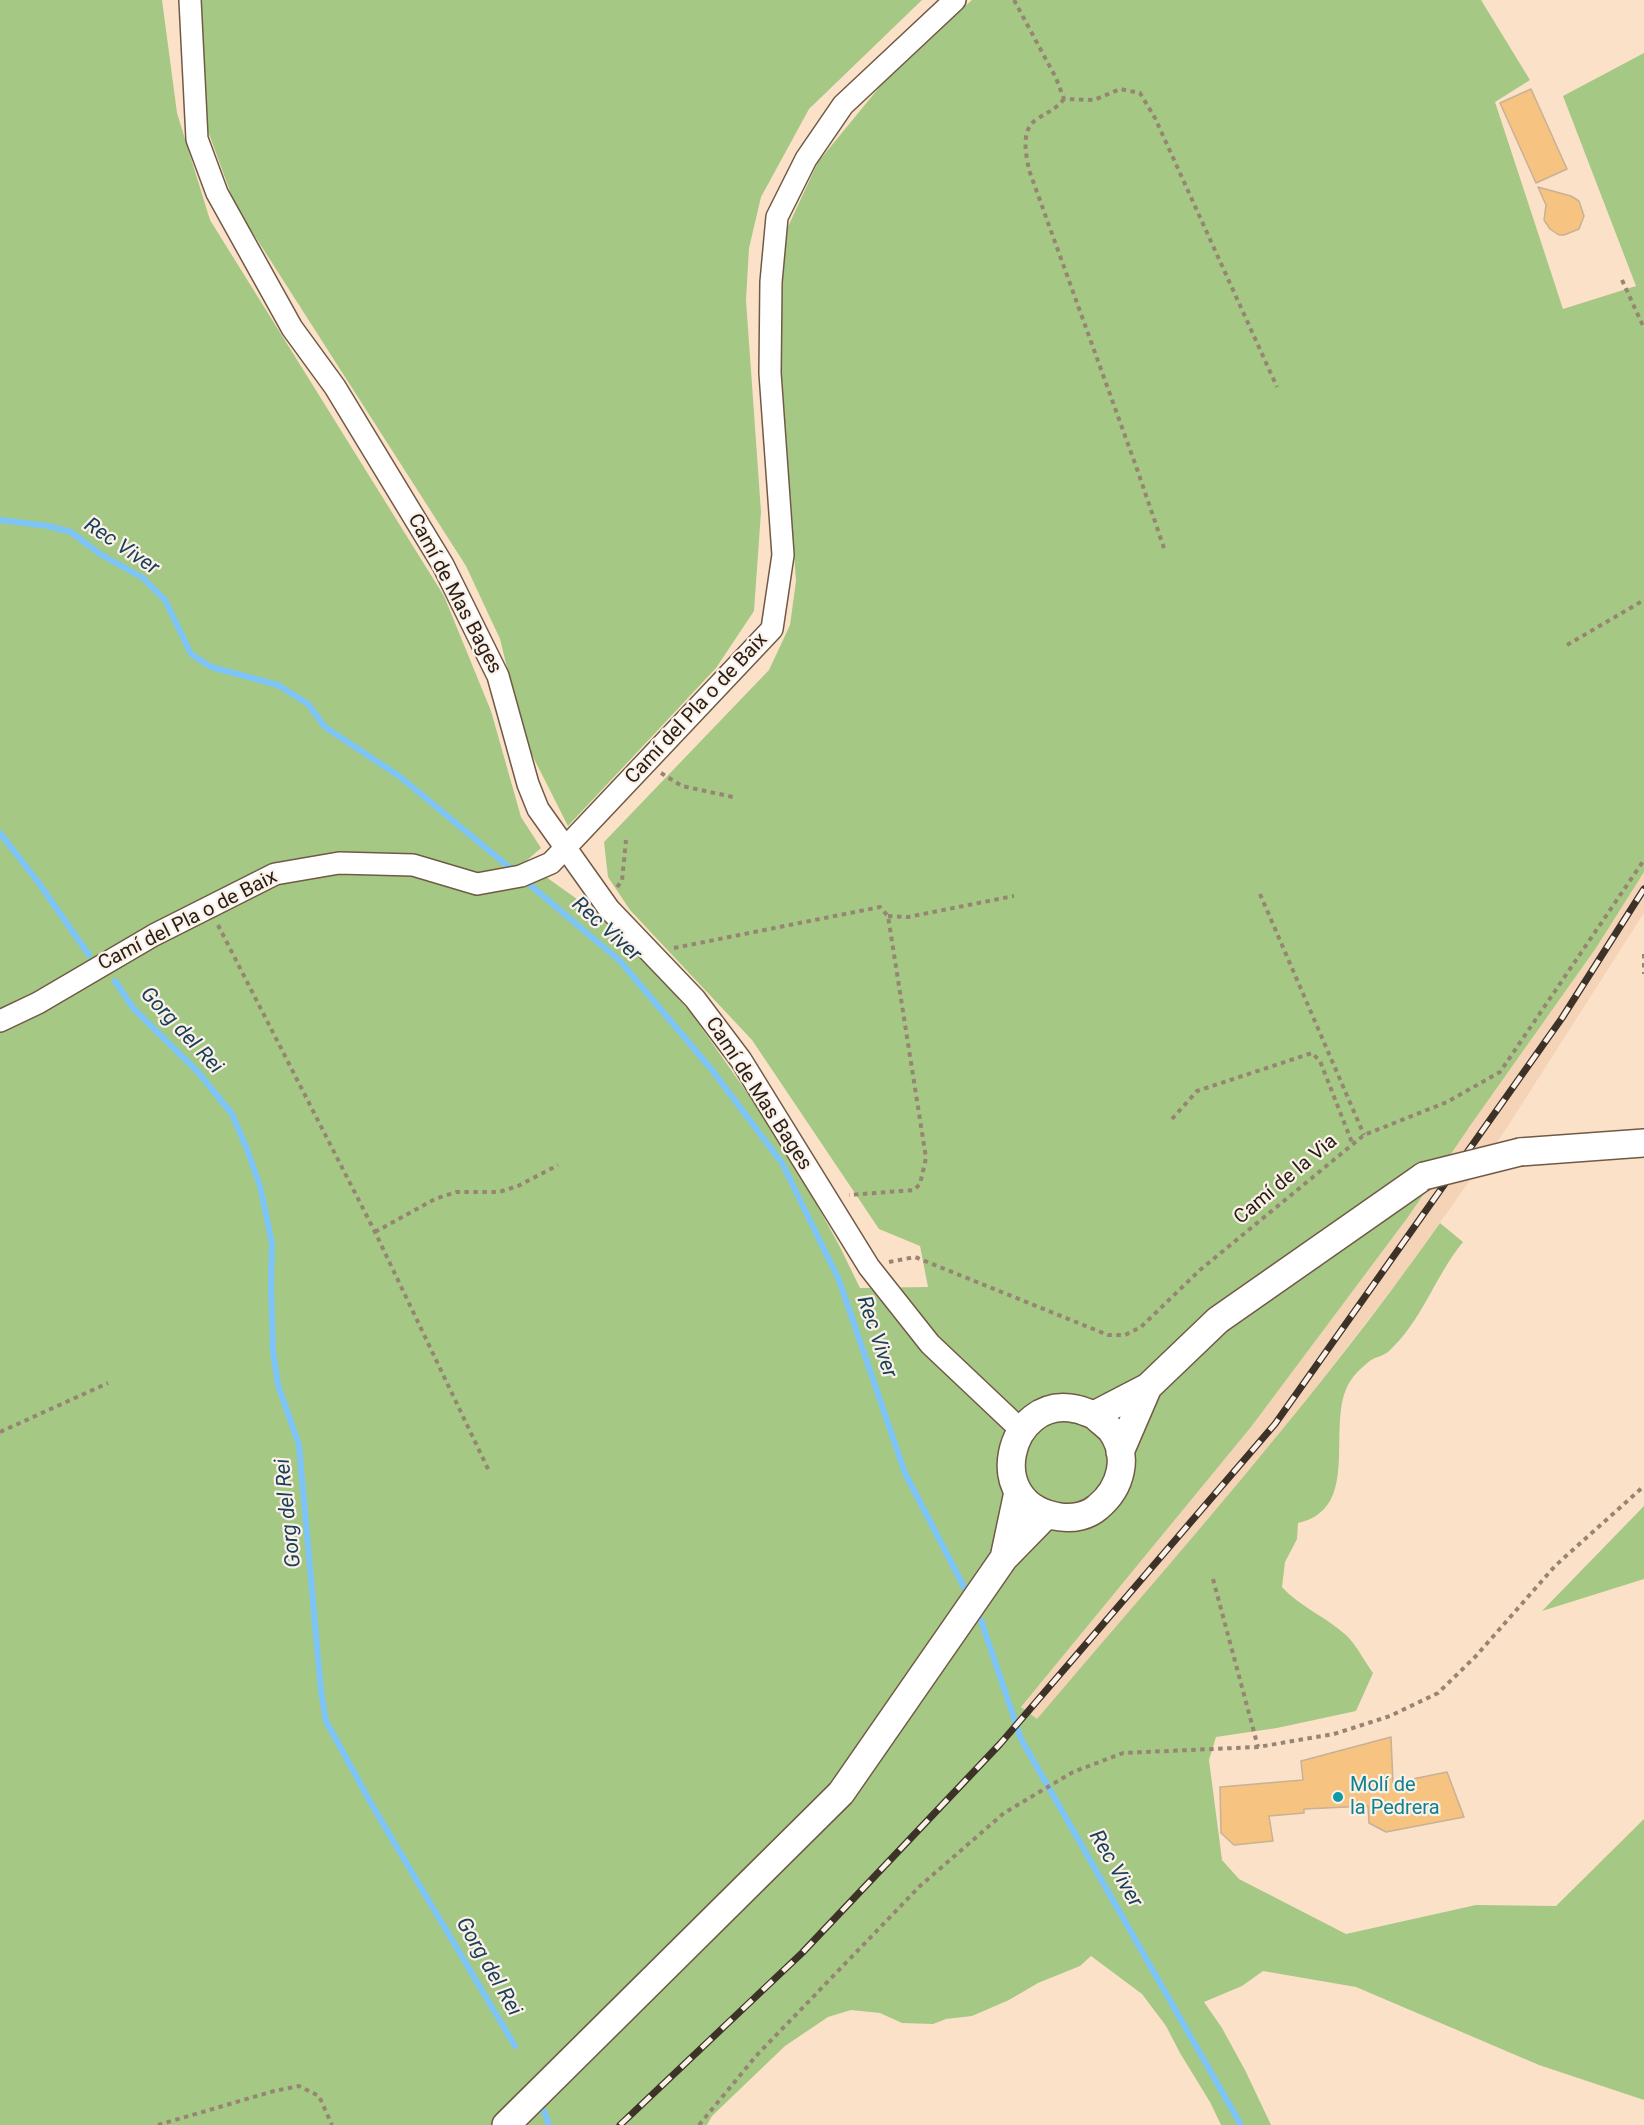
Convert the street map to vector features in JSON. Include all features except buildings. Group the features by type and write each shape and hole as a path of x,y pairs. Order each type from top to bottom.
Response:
{"street":[{"name":"Camí de Mas Bages","path":"190,0 197,140 217,193 292,328 335,387 443,565 498,676 528,784 558,856 580,870 609,909 695,999 741,1060 869,1267 930,1344 1021,1430"},
{"name":"Camí del Pla o de Baix","path":"0,1021 38,1003 154,935 275,874 339,863 413,865 477,884 521,876 558,856 772,629 783,555 770,374 771,282 777,217 806,159 843,105 955,0"},
{"path":"1094,1415 1148,1387 1218,1320 1424,1176 1520,1152 1644,1143"},
{"path":"1120,1452 1148,1387"},
{"path":"1075,1408 1094,1415 1111,1431 1120,1452 1120,1475 1110,1497 1092,1512 1070,1519 1046,1515 1030,1506 1018,1492 1011,1472 1012,1450 1021,1430 1036,1416 1055,1409 1075,1408"},
{"path":"1004,1558 1018,1492"},
{"path":"513,2118 841,1793 1004,1558 1046,1515"}],"path":[{"path":"1014,0 1056,78 1064,99"},
{"path":"1164,548 1029,170 1025,150 1027,131 1034,121 1054,110 1064,99 1094,100 1120,89 1140,93 1155,118 1277,387"},
{"path":"1622,280 1644,328"},
{"path":"1567,645 1644,600"},
{"path":"645,764 682,786 733,796"},
{"path":"580,870 601,876 615,890 622,881 626,840"},
{"name":"Camí de la Via","path":"869,1267 915,1257 1108,1335 1125,1335 1141,1327 1200,1270 1364,1135 1447,1102 1500,1072 1644,860"},
{"path":"1260,894 1364,1135"},
{"path":"888,916 908,917 1014,896"},
{"path":"668,949 880,907 888,916 927,1158 920,1184 914,1190 850,1196 843,1191"},
{"path":"209,908 375,1232 489,1471"},
{"path":"1644,954 1644,974"},
{"path":"1172,1119 1197,1091 1312,1053 1320,1061 1353,1145"},
{"path":"375,1232 435,1199 456,1192 499,1192 518,1186 558,1165"},
{"path":"0,1432 108,1383"},
{"path":"699,2125 756,2056 920,1886 1004,1813 1073,1772 1123,1753 1258,1747 1334,1734 1390,1716 1438,1693 1476,1656 1555,1566 1644,1486"},
{"path":"1213,1580 1258,1747"},
{"path":"158,2125 274,2091 299,2086 319,2096 332,2125"}],"shaded area":[{"path":"1644,872 1644,913 1504,1132 1408,1268 1275,1441 1037,1720 1021,1707 1251,1427 1408,1217 1596,948"}],"green space":[{"path":"0,0 162,0 177,113 210,220 444,596 491,711 521,817 541,848 525,862 612,924 691,1013 784,1145 860,1288 928,1287 920,1246 879,1229 752,1040 630,910 608,877 604,842 769,670 790,625 796,581 779,336 786,231 818,162 891,73 972,0 1481,0 1530,80 1495,102 1563,309 1636,286 1563,96 1644,53 1644,872 1596,948 1408,1217 1251,1427 1021,1707 1037,1719 1295,1414 1345,1352 1440,1223 1463,1242 1400,1340 1384,1355 1368,1363 1349,1383 1342,1405 1336,1485 1329,1502 1317,1515 1298,1523 1297,1539 1285,1562 1282,1587 1349,1638 1373,1673 1356,1711 1277,1728 1216,1737 1209,1760 1222,1860 1239,1879 1346,1934 1476,1905 1556,1906 1644,1819 1644,2100 1539,2065 1356,1987 1263,1971 1242,1986 1204,2002 1222,2028 1246,2072 1271,2125 1221,2125 1166,2026 1142,1994 1091,1956 1080,1966 1038,1983 1009,2000 972,2016 946,2019 933,2024 902,2023 880,2013 851,2010 828,2017 785,2046 712,2116 707,2125 0,2125"},
{"path":"198,0 922,0 809,109 761,197 749,248 746,300 761,512 754,611 716,668 568,826 525,741 500,639 466,566 235,205 205,123"},
{"path":"1644,1506 1644,1579 1542,1611"}],"waterway":[{"name":"Rec Viver","path":"0,520 48,526 71,532 100,554 143,578 165,600 191,654 211,667 278,685 308,704 325,727 399,776 515,872"},
{"name":"Gorg del Rei","path":"0,833 38,882 89,955"},
{"name":"Rec Viver","path":"523,879 620,961 712,1070 782,1163 839,1280 905,1473 964,1587"},
{"name":"Gorg del Rei","path":"115,981 133,1008 198,1072 232,1114 247,1149 260,1186 272,1243 273,1351 278,1385 299,1445 321,1691 326,1721 372,1805 515,2046"},
{"name":"Rec Viver","path":"981,1620 1021,1739 1241,2125"},
{"name":"Gorg del Rei","path":"544,2111 549,2125"}],"railway":[{"path":"620,2125 802,1953 1000,1744 1275,1424 1562,1018 1644,889"}],"place":[{"name":"Molí de la Pedrera","path":"1338,1797"}]}
